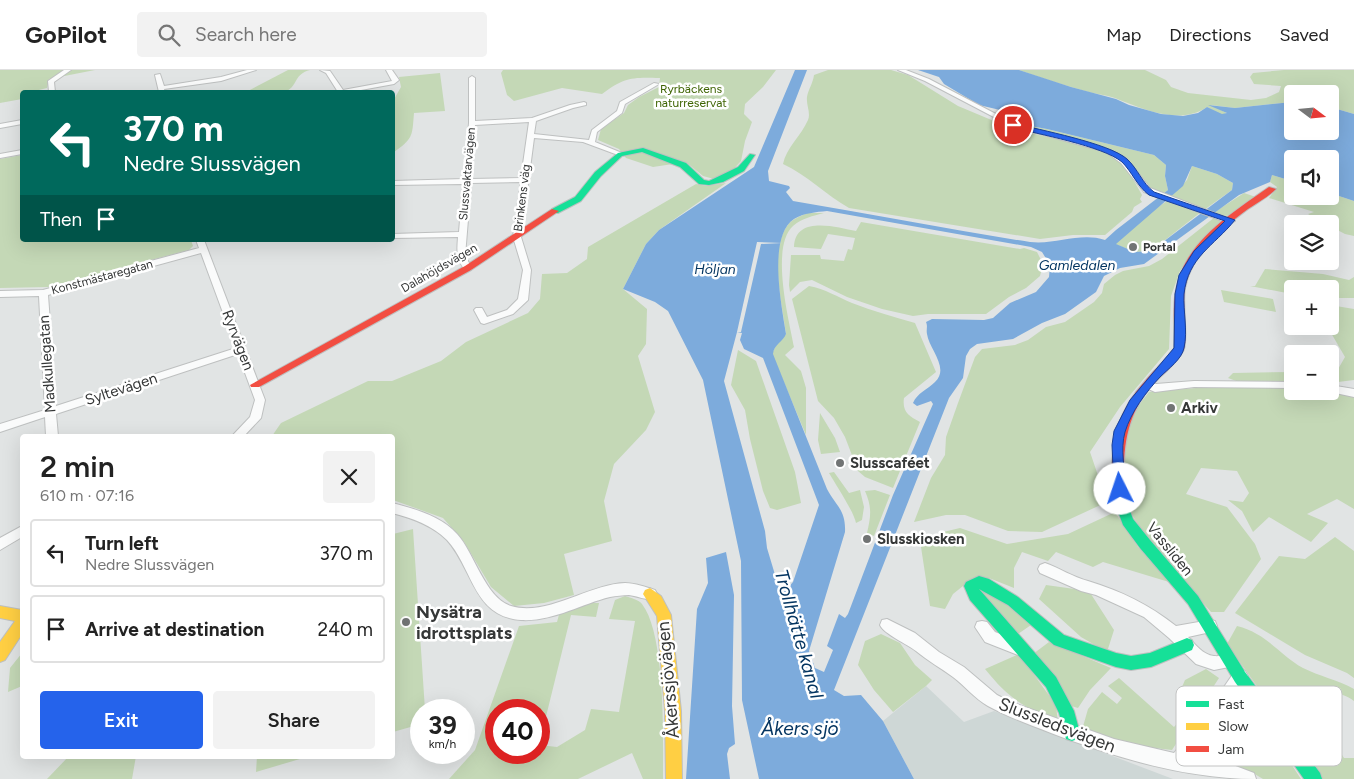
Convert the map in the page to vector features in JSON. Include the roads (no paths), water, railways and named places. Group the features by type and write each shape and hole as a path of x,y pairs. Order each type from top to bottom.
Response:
{"street":[{"path":"51,90 51,81 68,70"},
{"path":"158,75 162,90 199,79 238,75 253,70"},
{"path":"324,70 328,72 339,90"},
{"path":"354,90 394,82 396,80 389,70"},
{"path":"900,70 926,80 1008,124 1088,144 1113,153 1124,161 1143,187 1157,196 1231,220"},
{"name":"Slussvaktarvägen","path":"468,268 461,256 472,123 472,78"},
{"path":"592,141 594,131 620,112 622,103 656,84"},
{"path":"472,123 533,120 572,106 584,104"},
{"name":"Brinkens väg","path":"479,310 484,321 510,312 523,300 527,270 517,237 533,120"},
{"path":"0,126 20,122"},
{"path":"530,136 592,141 620,154 643,150 683,165 702,182 709,183 720,180 741,169 752,155"},
{"path":"0,156 20,152"},
{"name":"Dalahöjdsvägen","path":"255,385 468,268 517,237 549,214 585,193 598,174 620,154"},
{"path":"395,183 524,180"},
{"name":"Vassliden","path":"1247,686 1229,661 1207,621 1140,535 1123,509 1118,445 1120,431 1134,402 1176,354 1179,348 1180,294 1184,275 1197,253 1231,220 1272,189"},
{"path":"395,236 462,234"},
{"name":"Ryrvägen","path":"201,242 260,400 255,418 240,434"},
{"name":"Konstmästaregatan","path":"0,294 43,293 204,250"},
{"name":"Madkullegatan","path":"43,293 52,434"},
{"name":"Syltevägen","path":"0,428 241,350"},
{"path":"1148,385 1155,388 1194,384 1284,385"},
{"path":"1339,390 1354,393"},
{"name":"Åkerssjövägen","path":"395,509 412,512 434,522 452,537 490,599 504,610 522,614 558,608 622,589 650,594 656,600 664,616 672,711 674,779"},
{"path":"0,545 20,532"},
{"path":"1045,569 1074,582 1098,589 1149,613 1174,633 1201,659 1214,663 1229,661"},
{"path":"1072,733 1066,711 1051,682 974,596 971,586 979,582 984,583 1013,601 1059,640 1116,660 1131,662 1151,660 1187,645"},
{"path":"0,612 20,616"},
{"path":"1174,633 1207,621"},
{"path":"0,655 20,625"},
{"name":"Slussledsvägen","path":"887,625 910,638 934,657 960,672 991,700 1007,708 1118,749 1176,762"},
{"path":"982,627 990,637 1023,649"},
{"path":"1233,686 1240,676"},
{"name":"Slussledsvägen","path":"1201,766 1224,770 1248,779"},
{"name":"Vassliden","path":"1306,766 1314,779"}],"water":[{"path":"795,70 807,70 768,171 769,181 789,186 790,188 786,192 793,201 1030,242 1049,242 1086,237 1105,240 1168,190 1165,176 1166,165 1154,155 1047,129 1013,123 1000,110 979,105 944,84 939,77 918,70 1019,70 1161,114 1183,116 1198,113 1207,107 1222,114 1227,113 1208,105 1235,108 1284,103 1284,140 1339,140 1339,110 1354,114 1354,201 1339,196 1339,150 1284,150 1284,179 1272,175 1270,182 1239,195 1144,264 1120,268 1104,276 1096,292 1065,314 1042,323 1013,339 977,344 970,349 966,356 963,378 949,398 834,690 844,696 861,695 883,721 914,779 759,779 742,700 741,561 703,380 668,311 655,302 623,289 646,244 659,230 754,167","holes":["1192,166 1217,174 1233,183 1232,190 1151,251 1135,252 1116,244 1183,186","827,211 1031,247 1042,252 1050,265 1049,277 1036,292 1010,303 993,318 984,320 932,319 926,322 927,334 940,365 940,371 939,377 935,382 920,394 913,403 917,406 931,401 933,404 893,495 848,614 845,618 839,614 827,646 833,650 824,672 815,668 809,651 845,532 844,518 827,489 773,354 775,348 786,334 778,273 781,241 786,228 794,219 806,214","737,332 742,333 740,340 744,349 763,358 819,505 793,582 785,591 779,588 767,548 765,531 724,381"]},
{"name":"Åkers sjö","path":"726,552 734,595 732,706 735,744 729,748 727,754 730,779 686,779 697,609 708,583 706,558"}],"place":[{"name":"Portal","path":"1133,247"},
{"name":"Arkiv","path":"1171,408"},
{"name":"Slusscaféet","path":"840,463"},
{"name":"Slusskiosken","path":"867,539"},
{"name":"Nysätra idrottsplats","path":"406,622"}],"park label":[{"name":"Ryrbäckens naturreservat","path":"691,96"}],"water label":[{"name":"Gamledalen","path":"1077,265"},
{"name":"Höljan","path":"715,269"},
{"name":"Trollhätte kanal","path":"799,634"}]}
